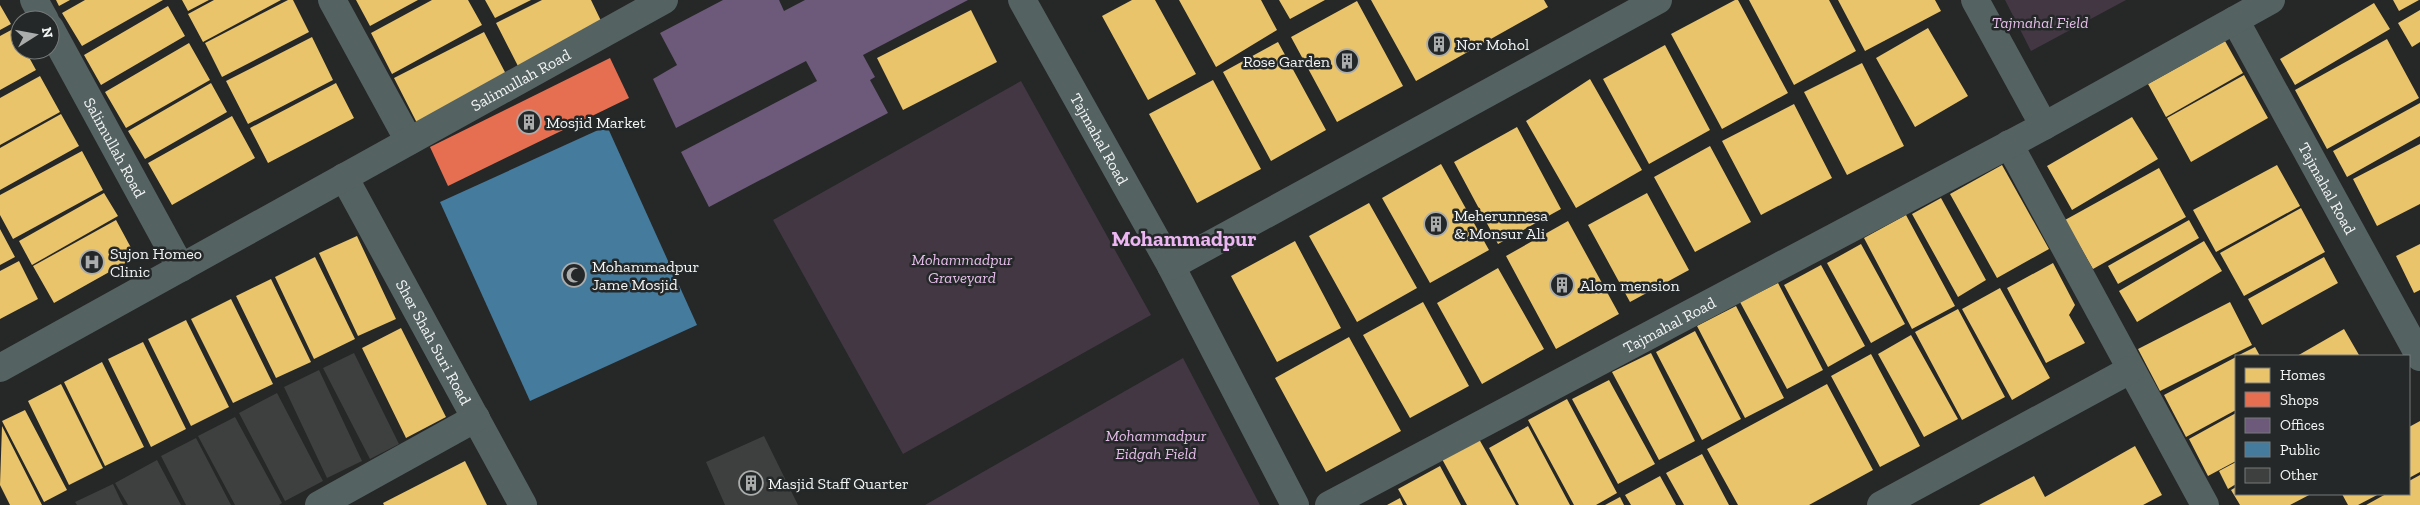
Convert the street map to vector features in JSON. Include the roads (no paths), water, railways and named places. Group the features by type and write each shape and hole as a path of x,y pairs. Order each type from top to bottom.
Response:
{"street":[{"path":"332,0 409,142"},
{"name":"Salimullah Road","path":"0,368 409,142 626,9 664,0"},
{"path":"1171,266 1658,0"},
{"path":"1975,0 2044,126"},
{"name":"Tajmahal Road","path":"1329,505 2044,126 2271,0"},
{"name":"Tajmahal Road","path":"1032,4 1295,505"},
{"name":"Tajmahal Road","path":"2235,20 2420,357"},
{"name":"Salimullah Road","path":"60,46 181,268"},
{"path":"2010,144 2130,370 2205,505"},
{"name":"Sher Shah Suri Road","path":"344,177 524,505"},
{"path":"1893,502 2130,370"},
{"path":"319,505 476,418"}],"place":[{"name":"Nor Mohol","path":"1439,44"},
{"name":"Rose Garden","path":"1347,61"},
{"name":"Mosjid Market","path":"529,122"},
{"name":"Meherunnesa & Monsur Ali","path":"1436,224"},
{"name":"Sujon Homeo Clinic","path":"92,262"},
{"name":"Mohammadpur Jame Mosjid","path":"574,275"},
{"name":"Alom mension","path":"1562,285"},
{"name":"Masjid Staff Quarter","path":"751,483"}],"district":[{"name":"Mohammadpur","path":"1184,239"}],"park label":[{"name":"Tajmahal Field","path":"2040,22"},
{"name":"Mohammadpur Graveyard","path":"962,268"},
{"name":"Mohammadpur Eidgah Field","path":"1156,444"}]}
